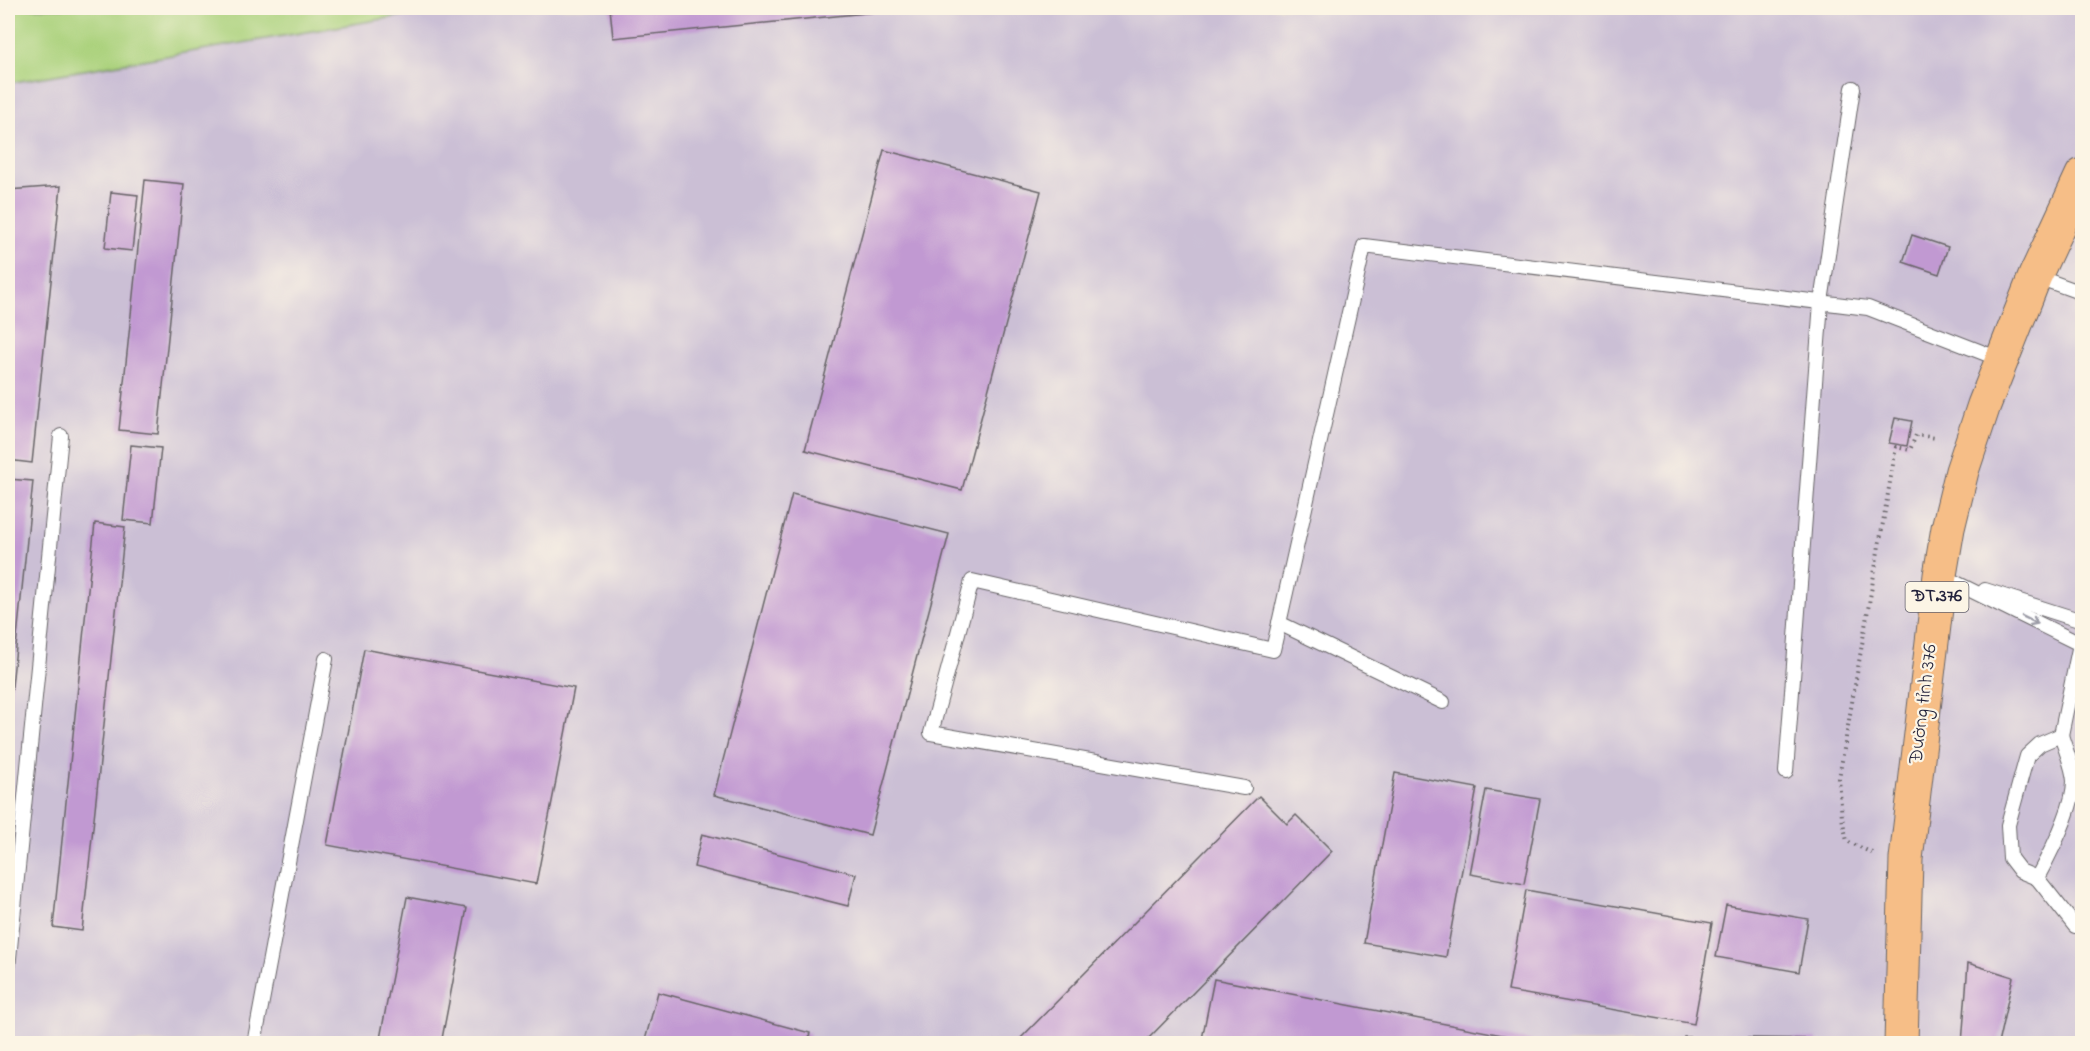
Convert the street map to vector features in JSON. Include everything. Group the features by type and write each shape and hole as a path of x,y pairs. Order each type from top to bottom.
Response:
{"main road":[{"name":"Đường tỉnh 376","path":"1902,1044 1906,859 1940,575 1948,528 1970,444 2035,276 2082,175"}],"lane":[{"path":"1786,772 1821,302 1853,88"},
{"path":"1244,788 931,733 972,581 1273,650 1364,246 1868,308 2002,360"},
{"path":"2035,276 2082,293"},
{"path":"8,968 61,436"},
{"path":"1940,575 2082,621"},
{"path":"1940,575 2081,645 2061,735 2074,780 2071,796 2057,840 2037,878"},
{"path":"1279,623 1443,702"},
{"path":"254,1044 326,659"},
{"path":"2061,735 2040,744 2026,756 2008,825 2010,858 2020,872 2037,878 2075,926"}],"path":[{"path":"1906,859 1874,855 1847,841 1842,818 1839,778 1896,447 1910,450 1916,435 1970,444"}],"shaded area":[{"path":"8,8 2082,8 2082,1043 8,1043"}],"green space":[{"path":"8,8 447,8 8,83"}],"building":[{"path":"610,8 906,8 906,9 613,38"},
{"path":"884,150 1041,191 962,490 805,450"},
{"path":"145,180 184,184 158,434 119,430"},
{"path":"61,186 32,463 8,460 8,190"},
{"path":"111,192 138,195 132,251 105,248"},
{"path":"1912,235 1948,247 1939,274 1903,262"},
{"path":"1895,418 1912,421 1907,446 1889,443"},
{"path":"131,445 161,448 153,523 123,520"},
{"path":"8,479 33,481 10,706 8,705"},
{"path":"792,494 949,534 870,835 714,795"},
{"path":"95,523 125,527 82,931 53,927"},
{"path":"364,649 574,688 536,884 327,845"},
{"path":"1395,773 1477,788 1446,957 1364,943"},
{"path":"1486,790 1540,799 1524,884 1470,874"},
{"path":"1259,796 1287,824 1296,815 1332,851 1143,1044 1015,1044"},
{"path":"702,834 856,874 848,906 694,867"},
{"path":"1526,890 1712,923 1694,1024 1508,991"},
{"path":"407,897 467,908 441,1044 379,1044"},
{"path":"1726,905 1808,919 1799,972 1716,957"},
{"path":"1968,963 2013,977 1998,1044 1962,1044"},
{"path":"1214,979 1538,1042 1538,1044 1201,1044"},
{"path":"658,992 810,1033 808,1044 644,1044"},
{"path":"1684,1037 1817,1039 1817,1044 1684,1044"}]}
